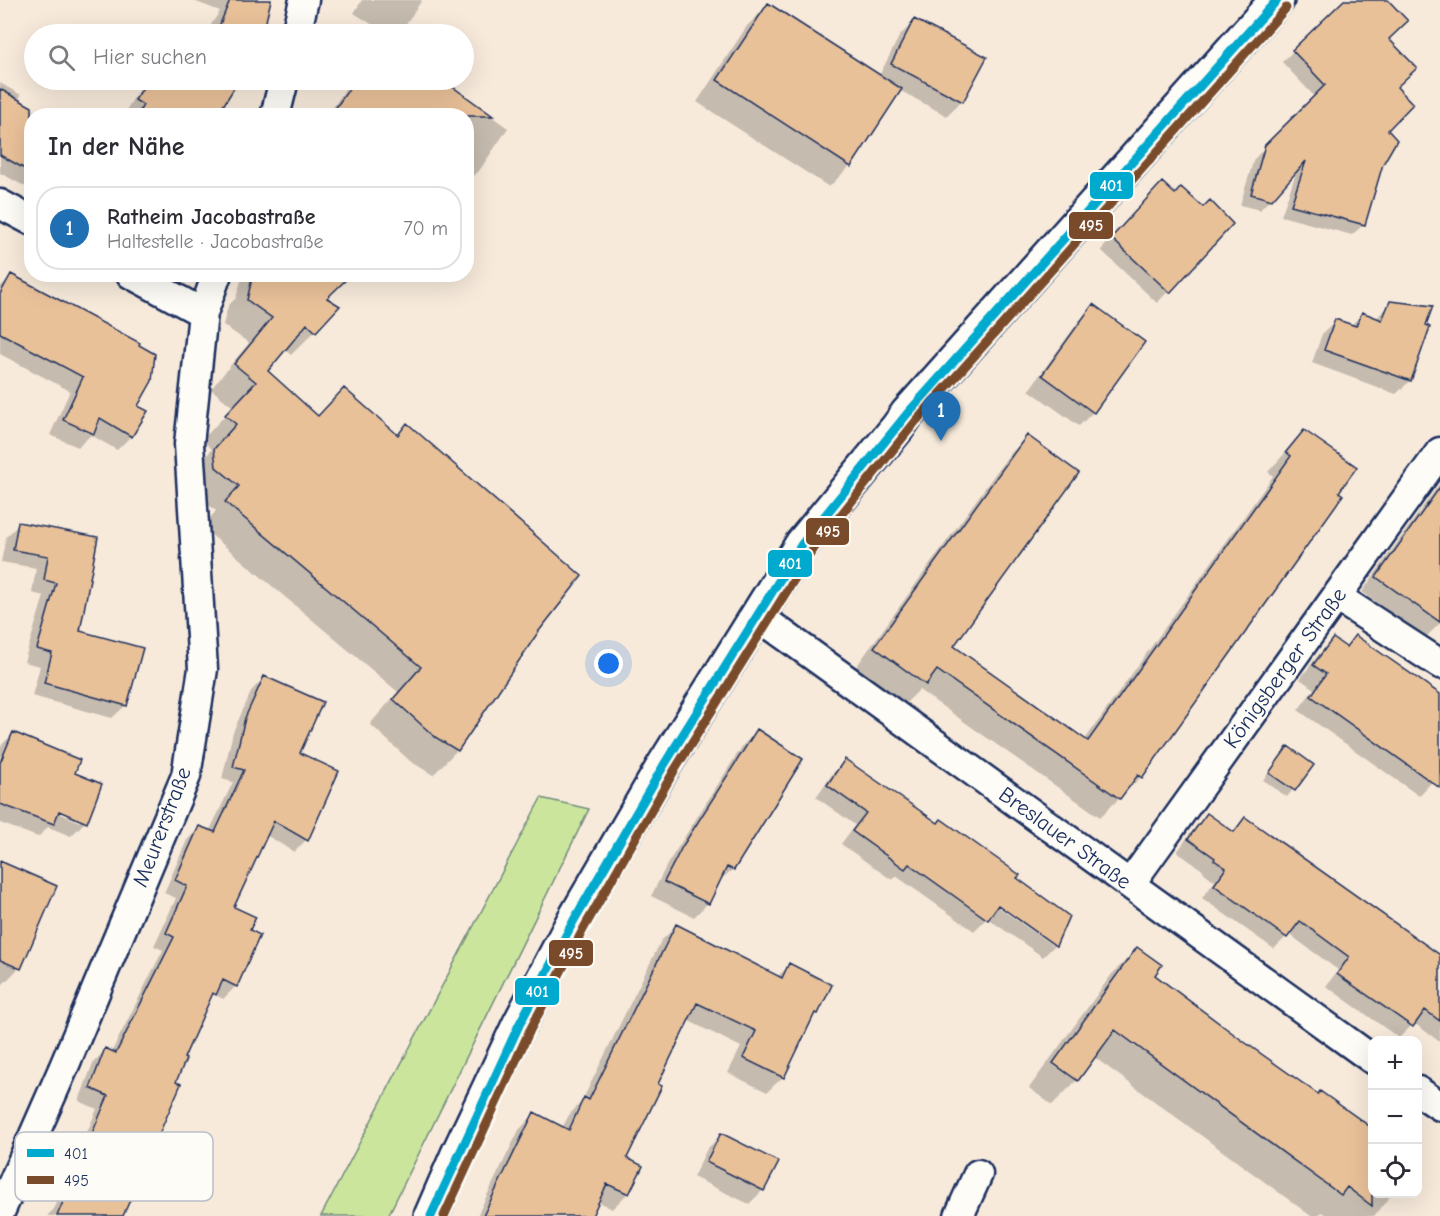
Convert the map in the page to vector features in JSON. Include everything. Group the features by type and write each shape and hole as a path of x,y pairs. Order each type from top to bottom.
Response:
{"street":[{"path":"298,24 304,0"},
{"path":"431,1216 519,1025 574,920 664,765 802,544 907,414 1277,0"},
{"path":"277,108 282,90"},
{"path":"0,204 24,217"},
{"path":"145,282 202,313"},
{"name":"Meurerstraße","path":"35,1132 186,776 203,669 189,444 202,313 214,282"},
{"name":"Königsberger Straße","path":"1130,884 1440,452"},
{"path":"1337,597 1440,664"},
{"name":"Breslauer Straße","path":"759,616 1368,1056"},
{"path":"959,1216 978,1174"},
{"name":"Meurerstraße","path":"0,1212 15,1178"}],"green space":[{"path":"541,798 589,809 388,1216 321,1216"}],"building":[{"path":"230,0 271,0 265,24 220,24"},
{"path":"1344,0 1388,0 1408,21 1389,39 1417,68 1397,87 1413,104 1388,130 1397,140 1383,164 1365,225 1291,205 1306,161 1272,200 1251,194 1265,145 1325,85 1292,50"},
{"path":"768,3 902,89 851,167 717,80"},
{"path":"914,19 987,57 963,102 891,64"},
{"path":"0,89 32,108 24,108 24,168 0,155"},
{"path":"142,90 233,90 222,108 141,108 143,105 135,100"},
{"path":"348,90 457,90 493,116 474,116 474,108 336,108"},
{"path":"1162,182 1175,194 1181,187 1203,207 1210,200 1233,224 1170,293 1111,238"},
{"path":"11,274 140,343 139,345 155,354 152,381 138,406 148,411 132,437 100,418 94,434 63,420 83,377 0,333 0,294"},
{"path":"251,282 344,282 327,298 340,306 316,332 307,324 268,371 318,416 344,388 398,435 407,423 582,576 539,631 458,751 435,737 393,699 421,667 225,502 239,486 216,467 214,449 236,424 225,415 256,382 234,364 272,318 247,300"},
{"path":"1390,301 1433,306 1426,325 1430,327 1411,381 1324,350 1335,319 1356,326 1362,312 1382,320"},
{"path":"1093,304 1145,342 1094,413 1042,375"},
{"path":"1304,430 1357,467 1339,492 1343,495 1142,778 1138,775 1120,799 937,670 926,685 874,647 1027,435 1079,473 954,646 1088,741 1291,456 1286,452"},
{"path":"1440,487 1440,622 1376,577"},
{"path":"18,522 98,537 80,631 143,648 127,706 44,683 52,653 37,649 56,583 44,580 48,556 13,550"},
{"path":"1355,635 1440,694 1440,788 1311,696 1326,674 1313,665 1333,638 1346,647"},
{"path":"264,676 323,702 300,753 339,771 308,841 274,821 234,907 256,917 250,930 260,935 237,987 223,980 216,995 213,993 184,1058 186,1059 176,1082 181,1084 160,1132 93,1132 108,1096 90,1088 105,1048 116,1053 174,937 166,933 187,886 175,880 199,826 215,832 244,770 233,767 245,718"},
{"path":"757,729 803,759 734,870 727,867 709,904 664,882 682,847"},
{"path":"13,732 80,760 75,773 102,784 87,823 59,811 54,824 0,804 0,763"},
{"path":"1288,746 1314,765 1295,791 1269,773"},
{"path":"845,759 938,823 941,819 1020,875 1017,878 1069,916 1056,946 998,905 988,920 909,864 905,869 852,831 866,813 827,785"},
{"path":"1207,813 1234,832 1245,817 1440,955 1440,1021 1425,1010 1413,1027 1337,974 1349,957 1300,921 1287,938 1214,885 1226,868 1188,839"},
{"path":"0,861 57,886 21,969 0,960"},
{"path":"676,924 782,978 789,963 832,985 818,1014 815,1013 784,1078 743,1058 756,1031 697,1003 658,1084 662,1086 627,1158 643,1166 629,1194 607,1184 592,1216 483,1216 534,1112 569,1130 584,1097 589,1100"},
{"path":"1137,947 1162,965 1155,975 1318,1094 1320,1091 1368,1125 1368,1198 1372,1198 1372,1206 1347,1187 1341,1195 1115,1030 1078,1081 1053,1063"},
{"path":"721,1133 779,1162 764,1191 706,1162"},
{"path":"63,1201 130,1201 123,1216 57,1216"}],"transit line":[{"name":"401","path":"431,1216 519,1025 574,920 664,765 802,544 907,414 1277,0"},
{"name":"495","path":"444,1216 530,1030 585,926 674,771 812,551 916,421 1286,8"}],"place":[{"name":"Ratheim Jacobastraße","path":"941,441"}]}
